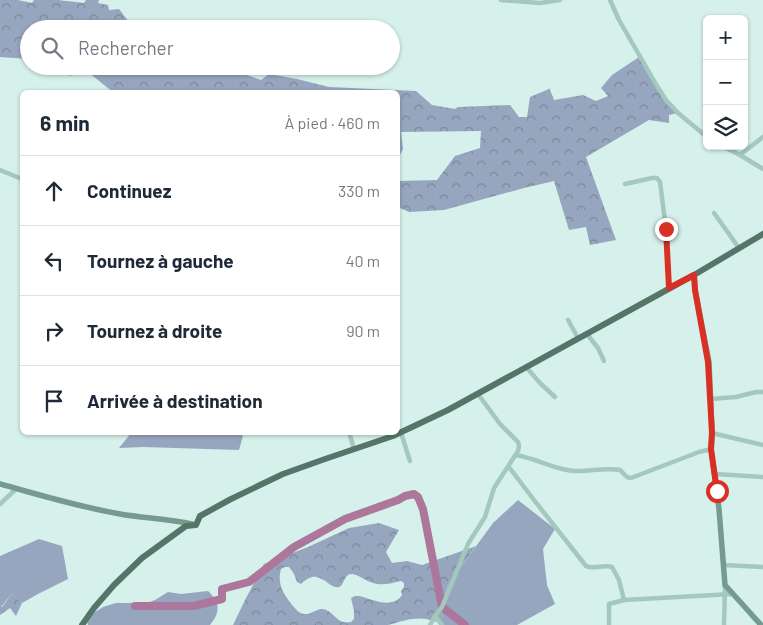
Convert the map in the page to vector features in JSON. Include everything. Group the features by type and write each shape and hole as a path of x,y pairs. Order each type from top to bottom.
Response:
{"main road":[{"path":"401,433 478,394 694,275 763,234"},
{"path":"82,625 114,585 142,558 186,526 196,525 200,516 283,474 396,435"}],"street":[{"path":"501,0 540,3 560,0"},
{"path":"610,0 619,20 666,100 678,113 703,134"},
{"path":"740,155 763,138"},
{"path":"730,150 763,169"},
{"path":"0,170 20,178"},
{"path":"625,184 655,178 660,182 666,229 669,288"},
{"path":"714,213 739,248"},
{"path":"694,275 708,362 711,399 711,449 724,564 724,625"},
{"path":"568,320 578,338"},
{"path":"587,334 598,348 604,361"},
{"path":"526,367 555,397"},
{"path":"711,399 763,392"},
{"path":"430,625 442,607 468,544 485,517 494,488 509,467 520,446 500,424 478,394"},
{"path":"401,433 410,461"},
{"path":"712,433 763,445"},
{"path":"350,435 354,449"},
{"path":"516,455 572,470 620,470 627,477 631,478 711,449"},
{"path":"509,467 586,566 593,568 612,566 624,600"},
{"path":"715,474 763,477"},
{"path":"0,484 65,502 121,514 196,525"},
{"path":"0,504 16,489"},
{"path":"724,564 763,567"},
{"path":"725,585 761,625"},
{"path":"609,625 609,604 624,600 732,594"},
{"path":"435,616 442,625"}],"green space":[{"path":"0,0 18,0 32,3 34,0 58,0 84,3 86,0 99,0 98,3 108,5 109,10 119,9 127,20 20,20 20,58 0,57"},
{"path":"639,57 677,113 669,115 669,123 649,120 586,157 616,240 590,245 586,227 569,230 554,181 444,210 409,212 400,208 400,181 437,180 455,156 480,148 481,131 401,132 403,149 400,155 400,90 416,91 432,105 455,109 458,107 510,105 519,117 527,117 530,97 549,89 549,87 554,100 583,95 596,101 608,96 601,88 612,75"},
{"path":"92,75 247,75 261,80 268,75 275,75 329,87 394,90 110,90"},
{"path":"129,435 243,436 239,450 119,448"},
{"path":"518,500 555,529 543,549 547,585 555,604 517,625 440,625 447,586 493,523"},
{"path":"379,523 399,530 386,552 392,563 407,561 422,565 476,546 447,586 440,623 420,619 388,625 233,625 264,564 308,547 349,528","holes":["289,567 297,582 301,584 308,578 314,577 321,578 334,587 338,587 347,576 352,574 376,584 401,581 404,583 404,587 401,591 402,595 393,602 387,603 359,596 351,598 354,619 351,622 344,622 323,609 307,614 297,611 280,584 281,569"]},
{"path":"39,539 62,546 68,579 22,603 12,594 0,607 0,556"},
{"path":"208,591 218,608 216,616 210,625 88,625 87,622 95,612 116,603 147,603 168,592 181,594"},
{"path":"12,594 22,603 16,616 10,608 0,615 0,607"}],"waterway":[{"path":"135,606 194,606 222,599 222,589 249,582 294,547 345,519 414,494 418,497 423,509 442,607 465,625"}],"route":[{"path":"666,229 669,288 694,275 708,362 711,393 711,449 717,491"}]}
